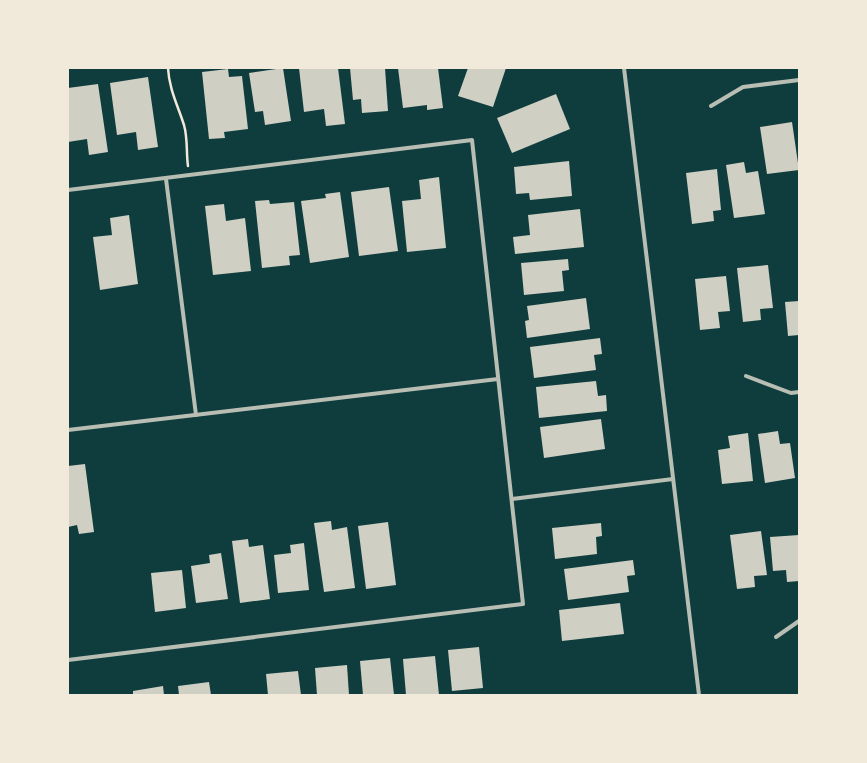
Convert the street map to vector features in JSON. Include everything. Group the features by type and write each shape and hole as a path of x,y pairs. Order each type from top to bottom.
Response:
{"street":[{"path":"624,68 699,695"},
{"path":"711,106 743,87 799,80"},
{"path":"68,190 472,140 523,604 68,660"},
{"path":"166,179 196,415"},
{"path":"746,376 791,393 799,392"},
{"path":"68,430 498,379"},
{"path":"512,499 674,479"},
{"path":"776,637 799,621"}],"path":[{"path":"168,68 171,88 186,134 189,176"}],"building":[{"path":"283,68 291,121 265,125 263,111 255,112 249,73"},
{"path":"299,68 338,68 345,124 326,126 324,109 304,112"},
{"path":"350,68 385,68 388,111 362,113 361,99 353,100"},
{"path":"398,68 438,68 443,108 427,110 427,105 403,108"},
{"path":"468,68 506,68 493,107 458,96"},
{"path":"228,69 229,77 242,76 248,129 224,132 225,138 209,139 202,72"},
{"path":"148,77 158,147 138,150 136,132 117,135 110,83"},
{"path":"98,84 108,152 89,155 87,139 68,142 68,88"},
{"path":"556,94 570,129 512,153 497,118"},
{"path":"792,122 799,170 767,174 760,127"},
{"path":"569,161 572,196 530,200 529,193 516,194 514,167"},
{"path":"744,162 746,173 758,171 765,214 734,218 726,165"},
{"path":"717,169 721,210 713,211 714,221 692,224 686,173"},
{"path":"439,177 446,248 407,252 402,201 421,199 419,180"},
{"path":"389,187 398,251 359,256 351,192"},
{"path":"340,192 349,257 310,263 301,201 326,198 325,194"},
{"path":"269,200 270,204 294,202 300,255 289,256 290,265 262,268 255,201"},
{"path":"224,204 226,221 245,218 251,271 213,275 205,206"},
{"path":"580,209 584,247 515,254 513,237 530,235 528,215"},
{"path":"129,215 138,284 100,290 93,237 112,235 110,218"},
{"path":"568,259 569,270 562,271 564,291 524,295 521,263"},
{"path":"768,265 773,308 760,309 761,320 743,322 737,268"},
{"path":"726,276 730,311 718,312 720,328 700,330 695,279"},
{"path":"586,298 590,329 527,338 525,321 529,320 527,306"},
{"path":"799,301 799,335 788,336 785,302"},
{"path":"600,338 602,354 594,355 596,370 534,378 530,347"},
{"path":"596,381 598,396 606,395 607,411 539,418 536,387"},
{"path":"601,419 605,449 544,458 540,427"},
{"path":"778,431 780,444 790,443 795,478 765,483 758,434"},
{"path":"748,433 753,481 722,484 718,450 730,448 728,436"},
{"path":"85,464 94,532 79,534 77,525 68,527 68,466"},
{"path":"331,521 332,530 347,527 355,588 324,592 314,523"},
{"path":"388,522 396,585 366,589 358,526"},
{"path":"601,523 602,536 596,537 597,554 555,559 552,528"},
{"path":"761,531 767,575 754,576 755,587 737,589 730,535"},
{"path":"799,535 799,581 787,582 786,570 773,571 770,537"},
{"path":"248,539 249,547 263,545 270,599 240,603 232,541"},
{"path":"304,543 309,590 278,593 274,555 291,553 290,545"},
{"path":"221,553 228,599 196,603 191,566 210,563 209,555"},
{"path":"633,560 635,575 627,576 629,592 568,600 564,569"},
{"path":"182,570 186,608 155,612 151,573"},
{"path":"620,603 624,634 562,641 559,610"},
{"path":"479,647 483,688 452,691 448,650"},
{"path":"435,656 439,695 406,695 403,659"},
{"path":"390,658 394,695 363,695 360,661"},
{"path":"347,665 349,695 317,695 315,668"},
{"path":"298,671 301,695 268,695 266,674"},
{"path":"209,682 211,695 179,695 178,686"},
{"path":"163,686 164,695 133,695 133,691"}]}
